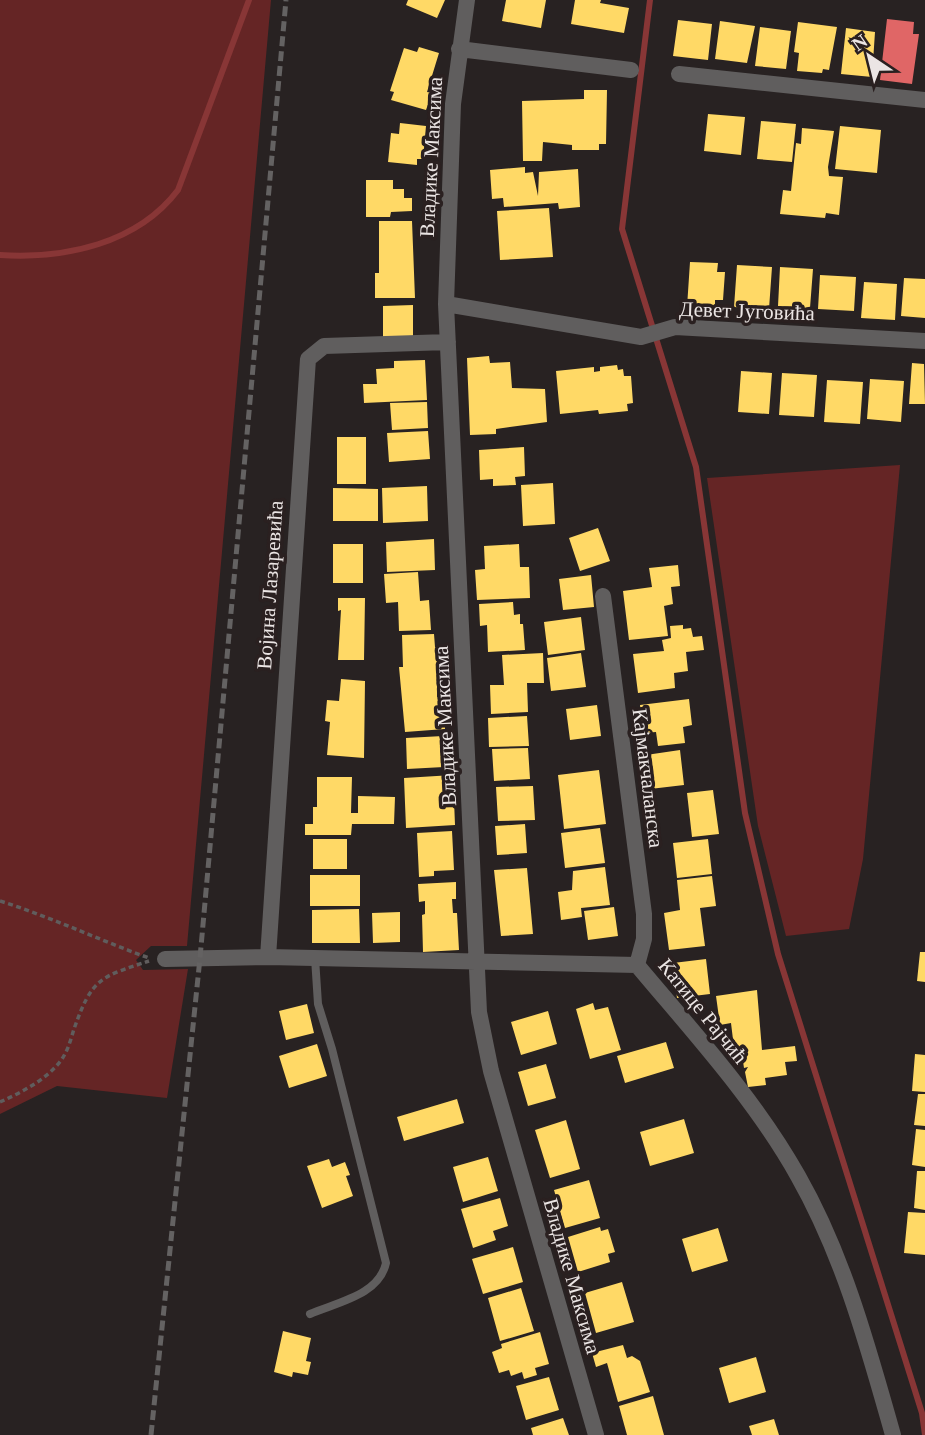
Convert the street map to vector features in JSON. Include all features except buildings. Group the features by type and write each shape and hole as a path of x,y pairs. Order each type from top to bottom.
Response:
{"street":[{"name":"Владике Максима","path":"467,0 452,116 446,304 480,1012 492,1071 596,1435"},
{"path":"460,49 631,71"},
{"path":"679,74 925,100"},
{"name":"Девет Југовића","path":"446,304 641,337 675,327 925,341"},
{"name":"Војина Лазаревића","path":"268,957 308,359 324,346 447,342"},
{"name":"Кајмакчаланска","path":"603,596 644,914 638,965"},
{"name":"Катице Рајчић","path":"165,960 268,957 638,965 728,1074 769,1129 799,1177 830,1243 860,1320 893,1435"}],"lane":[{"path":"310,1314 374,1286 383,1275 386,1263 332,1049 317,1004 315,958"}],"path":[{"path":"0,901 38,913 89,937 154,960 105,976 94,985 84,1001 65,1056 57,1066 0,1102"}],"shaded area":[{"path":"0,0 271,0 187,946 151,946 136,960 143,970 188,969 167,1098 57,1086 0,1114"},
{"path":"900,465 863,859 849,929 786,936 758,826 707,478"}],"waterway":[{"path":"0,255 49,254 98,244 142,224 161,208 178,190 249,0"},
{"path":"650,0 622,229 696,467 745,813 778,954 922,1413 925,1435"}],"railway":[{"path":"151,1435 200,958 286,0"}]}
